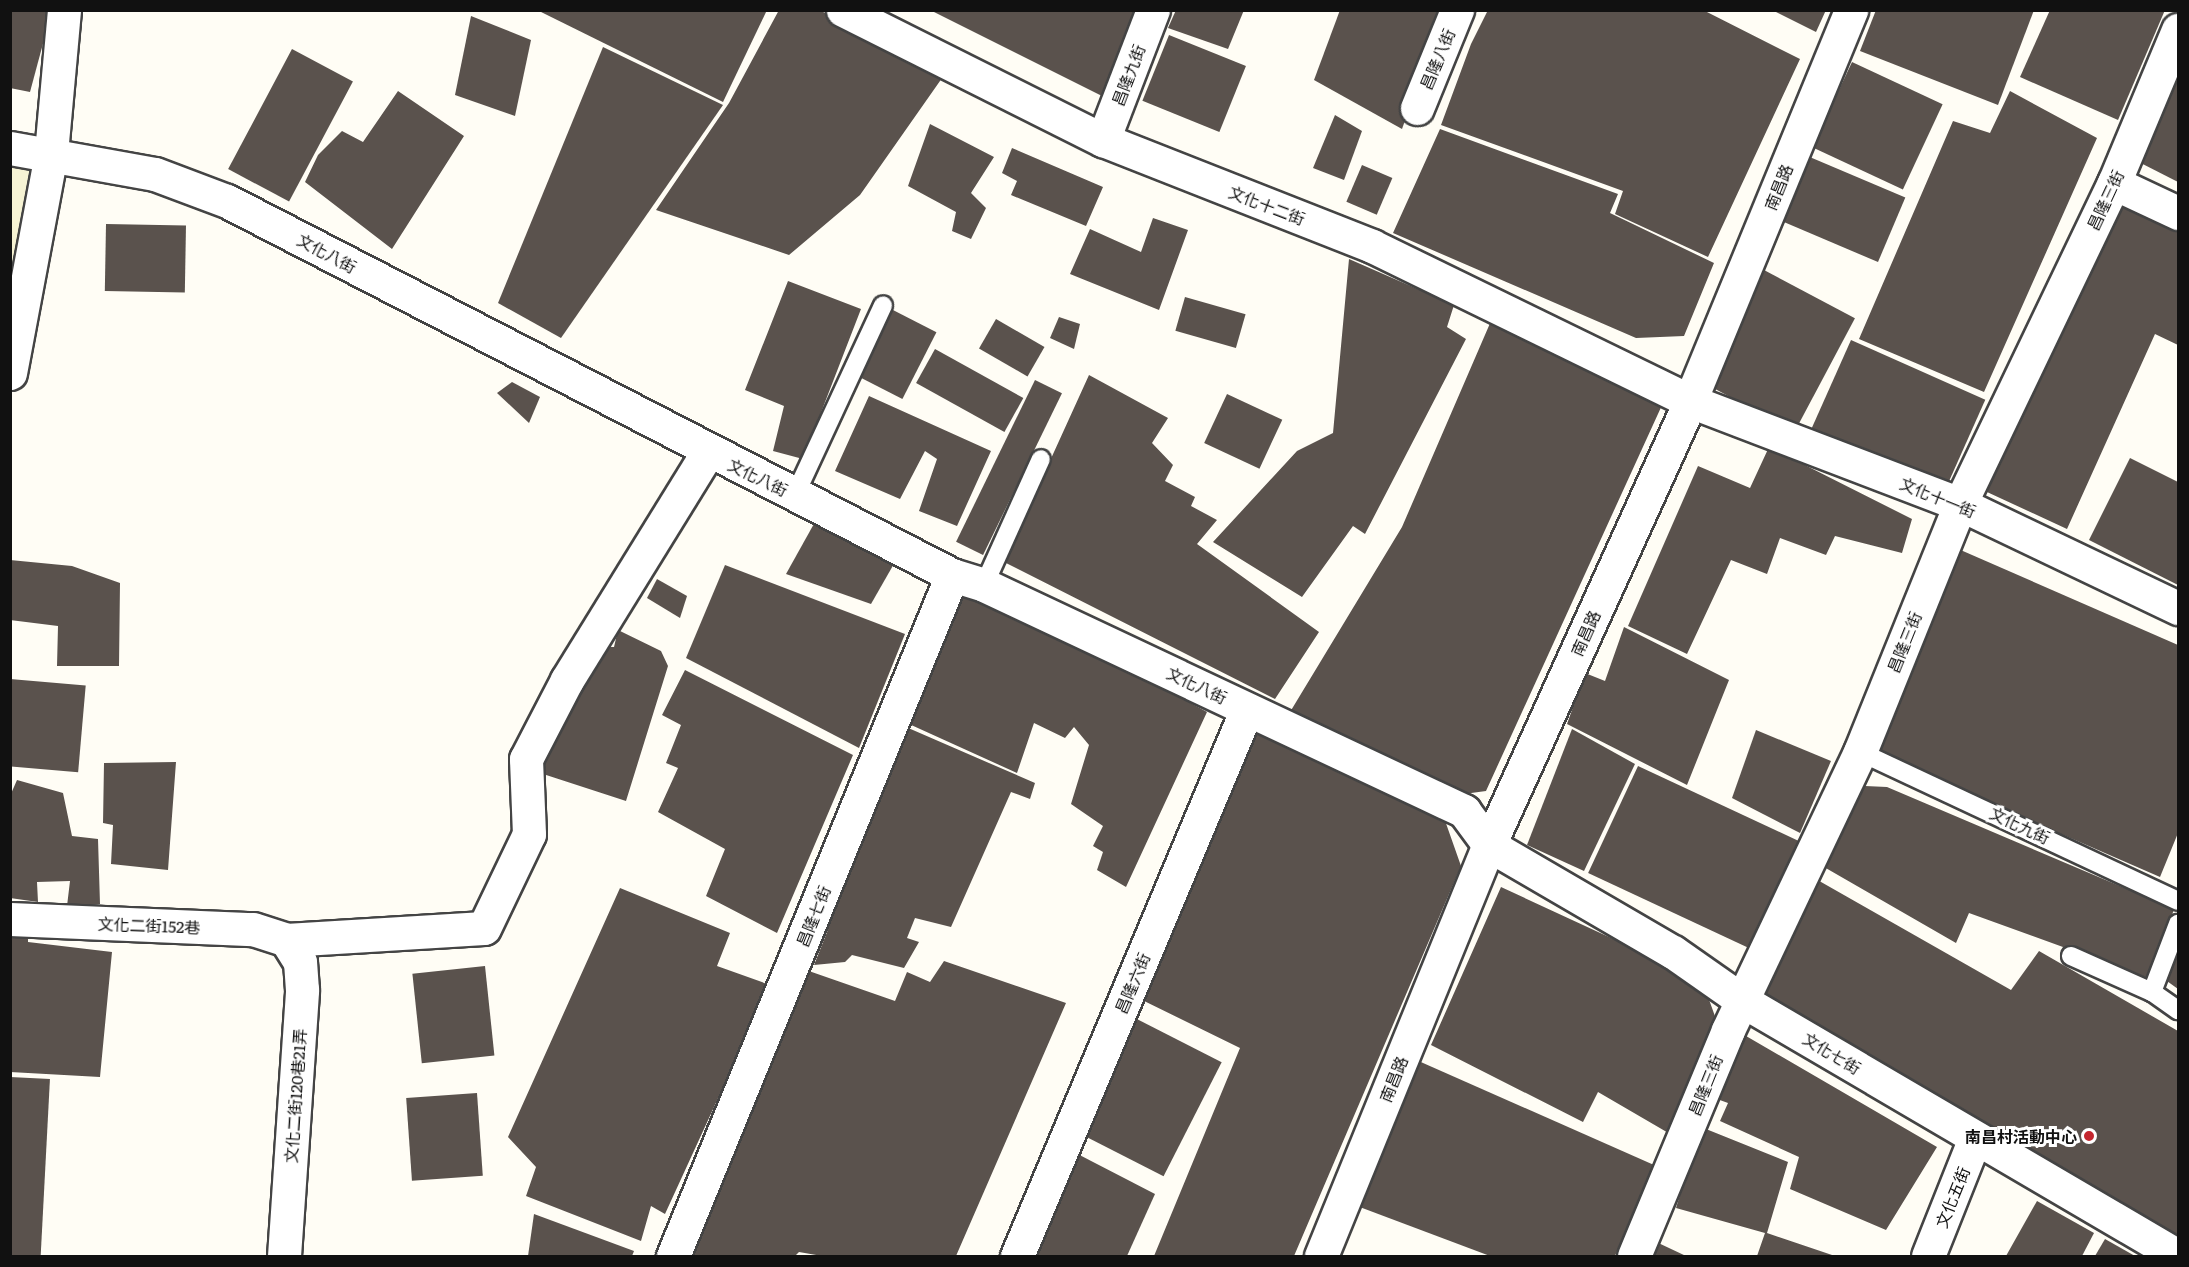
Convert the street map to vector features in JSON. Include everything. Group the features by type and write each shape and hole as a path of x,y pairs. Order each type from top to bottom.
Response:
{"street":[{"path":"10,373 51,153 64,10"},
{"name":"文化十二街","path":"843,10 1103,140 1372,246 1690,401"},
{"name":"昌隆九街","path":"1103,140 1153,10"},
{"name":"昌隆八街","path":"1417,108 1457,10"},
{"name":"南昌路","path":"1321,1257 1489,845 1690,401 1851,10"},
{"name":"昌隆三街","path":"1634,1257 1743,1000 1860,752 1960,504 2114,183 2178,30"},
{"name":"文化八街","path":"10,148 51,153 155,174 227,201 708,452 952,575 984,585 1464,811 1489,845"},
{"path":"2114,183 2178,213"},
{"name":"文化十一街","path":"1690,401 1960,504 2178,608"},
{"path":"286,940 365,932 483,928 529,834 526,759 567,681 708,452"},
{"name":"昌隆七街","path":"673,1257 952,575"},
{"name":"昌隆六街","path":"1017,1257 1247,709"},
{"name":"文化七街","path":"1489,845 1673,952 1743,1000 2178,1256"},
{"name":"文化二街152巷","path":"10,919 253,929 286,940"},
{"name":"文化二街120巷21弄","path":"284,1257 302,990 300,962 286,940"},
{"name":"文化五街","path":"1928,1257 1976,1138"}],"lane":[{"path":"795,495 883,306"},
{"path":"984,585 1041,459"},
{"name":"文化九街","path":"1860,752 2173,895 2178,901"},
{"path":"2152,992 2178,924"},
{"path":"2071,956 2152,992 2178,1010"}],"shaded area":[{"path":"11,163 33,166 11,294"}],"building":[{"path":"10,10 52,10 30,92 10,88"},
{"path":"537,10 767,10 723,102"},
{"path":"779,10 819,10 947,71 860,195 789,255 656,210 729,103"},
{"path":"930,10 1137,10 1104,97"},
{"path":"1176,10 1244,10 1228,49 1168,28"},
{"path":"1340,10 1444,10 1402,129 1314,80"},
{"path":"1488,10 1703,10 1800,59 1708,257 1615,214 1623,191 1441,125 1471,44"},
{"path":"1772,10 1826,10 1816,32"},
{"path":"1876,10 2034,10 1998,105 1860,51"},
{"path":"2050,10 2165,10 2118,120 2020,77"},
{"path":"471,16 531,40 515,116 455,95"},
{"path":"1169,35 1246,66 1219,132 1142,101"},
{"path":"2178,46 2178,182 2125,155"},
{"path":"603,47 723,105 561,338 498,303"},
{"path":"292,49 353,81 289,201 228,169"},
{"path":"1852,62 1943,104 1903,189 1812,147"},
{"path":"398,91 464,136 392,249 305,182 318,155 342,131 363,142"},
{"path":"2010,91 2097,138 1984,392 1859,339 1953,121 1990,133"},
{"path":"1335,115 1362,131 1344,180 1313,168"},
{"path":"930,124 994,157 971,193 986,208 971,239 952,231 956,212 908,186"},
{"path":"1440,129 1618,194 1610,213 1714,263 1684,336 1636,338 1393,233"},
{"path":"1012,148 1103,187 1086,226 1011,195 1017,181 1002,173"},
{"path":"1805,155 1905,198 1878,262 1778,219"},
{"path":"1362,165 1392,178 1377,215 1346,202"},
{"path":"2119,199 2178,227 2178,345 2155,334 2067,529 1987,492"},
{"path":"1153,218 1188,230 1159,310 1070,274 1090,229 1141,252"},
{"path":"106,224 186,225 185,292 105,291"},
{"path":"1349,259 1454,305 1447,327 1466,339 1365,534 1353,526 1302,597 1213,542 1297,451 1333,433"},
{"path":"1764,270 1855,318 1795,431 1704,383"},
{"path":"788,281 861,309 803,459 773,451 784,406 745,390"},
{"path":"1185,297 1246,314 1236,348 1175,331"},
{"path":"891,309 936,332 902,399 857,376"},
{"path":"1059,317 1080,324 1074,349 1050,338"},
{"path":"996,319 1044,347 1027,376 979,348"},
{"path":"1491,321 1668,392 1486,791 1449,796 1287,717 1402,527"},
{"path":"1851,340 1985,400 1945,489 1811,430"},
{"path":"935,349 1023,398 1004,432 916,383"},
{"path":"1089,375 1168,418 1152,443 1173,465 1165,481 1195,497 1191,506 1217,520 1197,544 1319,632 1275,699 1004,562"},
{"path":"1035,380 1062,393 983,555 956,542"},
{"path":"512,382 540,397 529,423 497,393"},
{"path":"1227,394 1282,420 1259,469 1204,443"},
{"path":"869,396 991,451 957,526 919,511 937,459 925,451 900,499 835,471"},
{"path":"1769,447 1912,519 1902,553 1835,536 1826,555 1780,538 1767,574 1731,560 1687,654 1628,626 1698,466 1750,488"},
{"path":"2130,458 2178,482 2178,585 2089,540"},
{"path":"820,513 895,562 871,604 786,574"},
{"path":"1956,548 2178,645 2178,833 2160,877 1869,750"},
{"path":"10,560 72,566 120,583 119,666 57,666 58,626 10,620"},
{"path":"725,565 905,634 859,748 686,658"},
{"path":"657,579 687,596 680,618 647,598"},
{"path":"963,598 998,598 1207,712 1126,887 1097,870 1103,852 1093,846 1103,826 1071,804 1089,745 1074,727 1065,738 1034,723 1017,773 909,724"},
{"path":"1624,627 1729,680 1687,785 1567,724 1585,673 1605,681"},
{"path":"618,630 661,651 668,666 626,801 540,773 597,647 614,647"},
{"path":"685,670 853,755 777,933 706,896 725,849 658,812 678,768 666,763 681,725 662,715"},
{"path":"10,679 86,686 78,772 10,766"},
{"path":"1262,724 1442,812 1461,866 1294,1256 1154,1256 1240,1048 1138,998"},
{"path":"906,727 1035,783 1030,799 1011,792 951,927 915,918 907,938 919,942 904,968 852,955 845,962 814,965 829,927 817,911 829,884 843,892"},
{"path":"1572,729 1635,764 1584,871 1527,845"},
{"path":"1756,730 1831,761 1800,833 1732,798"},
{"path":"176,762 168,870 111,864 113,825 103,823 104,763"},
{"path":"1638,766 1806,844 1756,951 1588,873"},
{"path":"17,780 63,793 72,836 98,839 100,904 67,906 70,881 37,882 38,902 10,898 10,796"},
{"path":"1865,786 1887,787 2174,909 2155,966 2178,932 2178,989 2153,971 2151,979 1969,913 1956,943 1824,867"},
{"name":"南昌村活動中心","path":"1807,874 2011,990 2039,951 2178,1031 2178,1242 1750,991"},
{"path":"1501,887 1702,980 1721,1033 1677,1138 1598,1092 1583,1122 1431,1045"},
{"path":"620,888 730,933 717,966 770,985 665,1214 651,1206 641,1241 526,1196 536,1167 508,1137"},
{"path":"10,930 28,930 28,942 112,952 100,1077 10,1072"},
{"path":"944,961 1066,1003 956,1256 822,1256 799,1252 795,1256 687,1256 806,970 895,1001 907,972 930,982"},
{"path":"485,966 494,1056 422,1063 412,974"},
{"path":"1129,1015 1222,1062 1164,1176 1071,1129"},
{"path":"1734,1029 1937,1147 1886,1230 1790,1189 1799,1157 1720,1121 1728,1103 1706,1095"},
{"path":"1414,1059 1654,1165 1615,1256 1490,1256 1349,1203"},
{"path":"10,1077 50,1079 41,1256 10,1256"},
{"path":"477,1093 483,1176 412,1181 406,1098"},
{"path":"1701,1127 1788,1162 1767,1233 1835,1256 1757,1256 1765,1233 1676,1208"},
{"path":"1066,1148 1155,1194 1127,1256 1025,1256"},
{"path":"2037,1201 2094,1233 2082,1256 2006,1256"},
{"path":"534,1214 634,1251 632,1256 528,1256"},
{"path":"2105,1239 2135,1256 2095,1256"},
{"path":"1652,1240 1686,1256 1644,1256"}],"place":[{"name":"南昌村活動中心","path":"2089,1136"}]}
